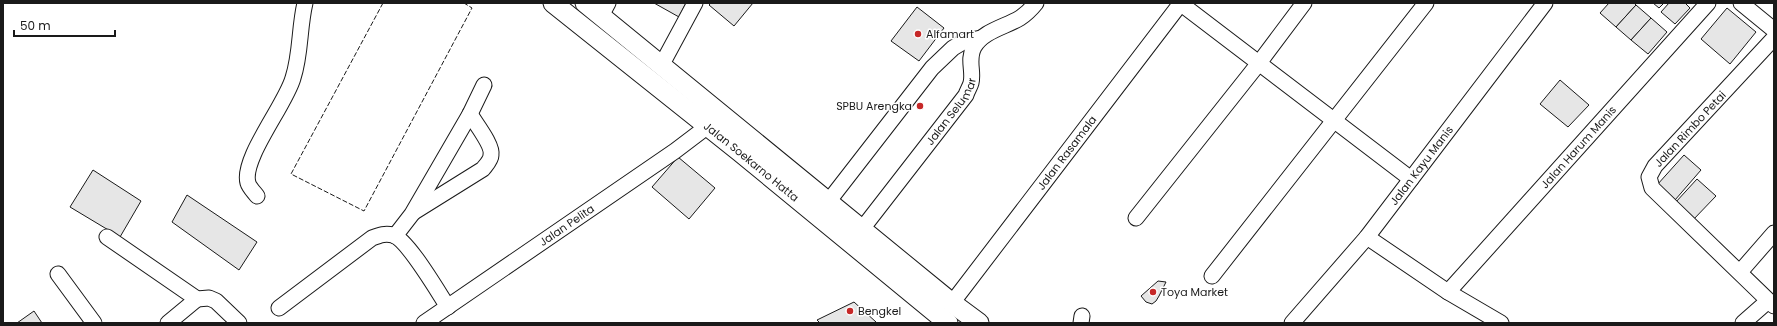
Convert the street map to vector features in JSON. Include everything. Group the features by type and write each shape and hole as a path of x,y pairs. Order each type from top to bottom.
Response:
{"main road":[{"name":"Jalan Soekarno Hatta","path":"553,3 708,126 948,323"},
{"name":"Jalan Soekarno Hatta","path":"585,3 604,10 661,66 952,303 979,323"}],"street":[{"path":"257,196 248,184 248,171 254,154 293,80 298,57 300,22 305,3"},
{"path":"661,66 695,3"},
{"name":"Jalan Selumar","path":"862,230 966,95 971,84 970,54 981,38 1022,17 1036,3"},
{"path":"1181,3 1411,179"},
{"name":"Jalan Rasamala","path":"952,303 1181,3"},
{"path":"1136,218 1259,63 1304,3"},
{"path":"1212,276 1426,3"},
{"name":"Jalan Kayu Manis","path":"1292,323 1367,237 1544,3"},
{"name":"Jalan Harum Manis","path":"1448,292 1708,3"},
{"path":"1741,3 1774,30"},
{"path":"828,202 932,68 953,48 963,42 981,38"},
{"name":"Jalan Rimbo Petai","path":"1771,303 1652,188 1649,177 1655,166 1774,38"},
{"path":"395,236 412,214 470,114 484,85"},
{"path":"412,214 483,168 488,162 492,155 489,146 470,114"},
{"name":"Jalan Pelita","path":"424,323 676,151 708,126"},
{"path":"1740,272 1774,233"},
{"path":"280,308 372,238 383,234 395,236 405,244 448,307"},
{"path":"107,237 198,299"},
{"path":"1367,237 1448,292 1501,323"},
{"path":"58,274 94,323"},
{"path":"168,323 198,299 209,298 216,300 239,323"},
{"path":"1743,323 1771,303"}],"building":[{"path":"654,3 686,3 679,17"},
{"path":"711,3 753,3 734,26 709,5"},
{"path":"1609,3 1634,3 1636,5 1616,27 1600,13"},
{"path":"1653,3 1664,3 1659,8"},
{"path":"1669,3 1685,3 1690,8 1675,24 1661,12"},
{"path":"1636,5 1651,18 1631,40 1616,27"},
{"name":"Alfamart","path":"917,7 944,28 919,61 891,41"},
{"path":"1727,8 1756,32 1730,64 1701,39"},
{"path":"1651,18 1667,32 1648,54 1631,40"},
{"path":"1560,80 1589,105 1568,127 1540,104"},
{"path":"1684,155 1701,170 1675,200 1657,185"},
{"path":"678,157 715,188 689,219 652,187"},
{"path":"93,170 141,201 120,237 70,207"},
{"path":"1697,179 1716,196 1692,221 1675,203"},
{"path":"187,195 257,242 239,270 172,222"},
{"name":"Toya Market","path":"1158,281 1166,282 1159,296 1152,304 1146,302 1141,296"},
{"name":"Bengkel","path":"854,302 876,322 820,323 817,320"},
{"path":"34,311 42,323 17,323"}],"fence":[{"path":"383,3 291,174 364,211 472,8 464,3"}],"place":[{"name":"Alfamart","path":"918,34"},
{"name":"SPBU Arengka","path":"920,106"},
{"name":"Toya Market","path":"1153,292"},
{"name":"Bengkel","path":"850,311"}]}
